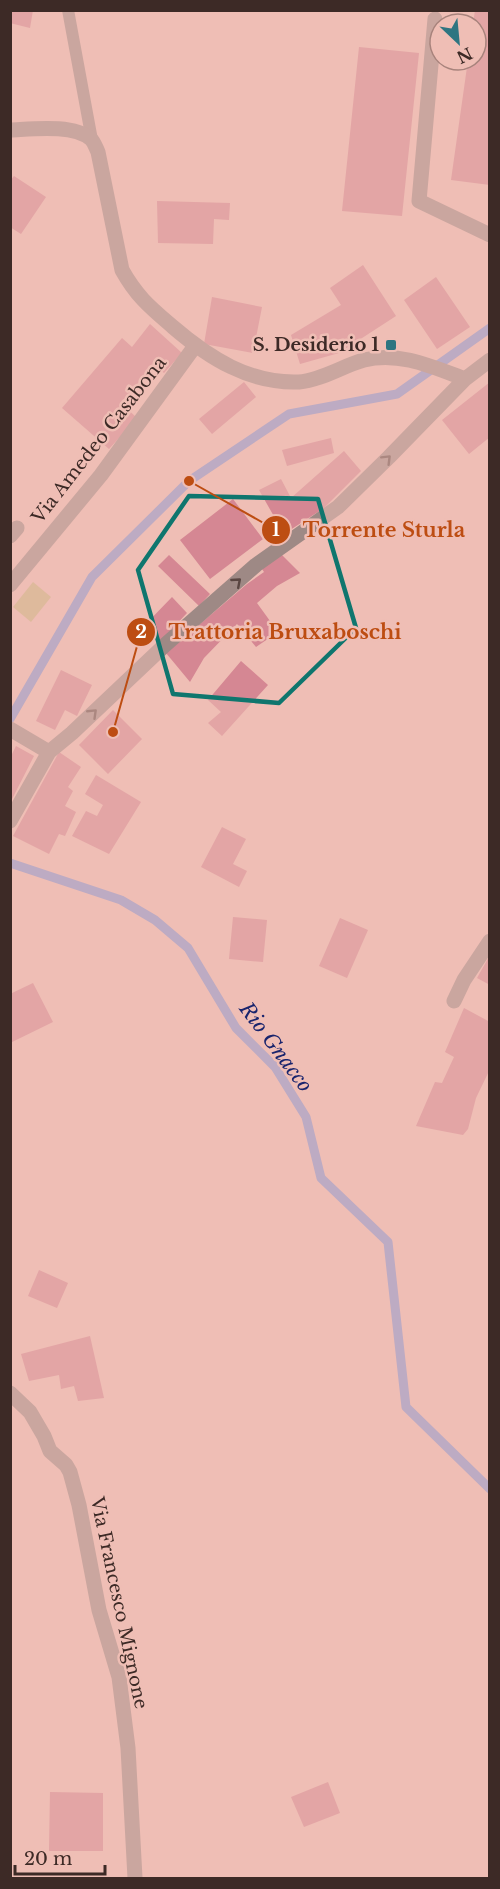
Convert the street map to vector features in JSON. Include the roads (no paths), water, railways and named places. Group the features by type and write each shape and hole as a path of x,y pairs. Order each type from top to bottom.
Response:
{"street":[{"path":"430,72 419,201 489,235"},
{"path":"10,130 59,129 81,134 92,140 98,152 122,270 141,300 195,346 220,363 261,379 283,382 302,382 320,378 363,360 390,357 418,362 458,376"},
{"name":"Via Amedeo Casabona","path":"10,585 101,475 195,346"},
{"path":"10,822 49,752 256,565 338,507 389,457 458,376 489,360"},
{"path":"16,733 49,752"},
{"path":"454,1001 464,980 489,941"},
{"name":"Via Francesco Mignone","path":"10,1393 34,1418 50,1451 66,1465 79,1505 99,1610 119,1677 128,1748 135,1878"}],"lane":[{"path":"68,10 92,140"}],"waterway":[{"path":"10,719 92,577 189,481 289,414 397,394 490,328"},
{"name":"Rio Gnacco","path":"10,863 121,900 155,920 188,948 236,1028 275,1067 306,1117 321,1178 388,1242 406,1407 490,1489"}],"place":[{"name":"S. Desiderio 1","path":"391,345"},
{"name":"Torrente Sturla","path":"189,481"},
{"name":"Trattoria Bruxaboschi","path":"113,732"}]}
